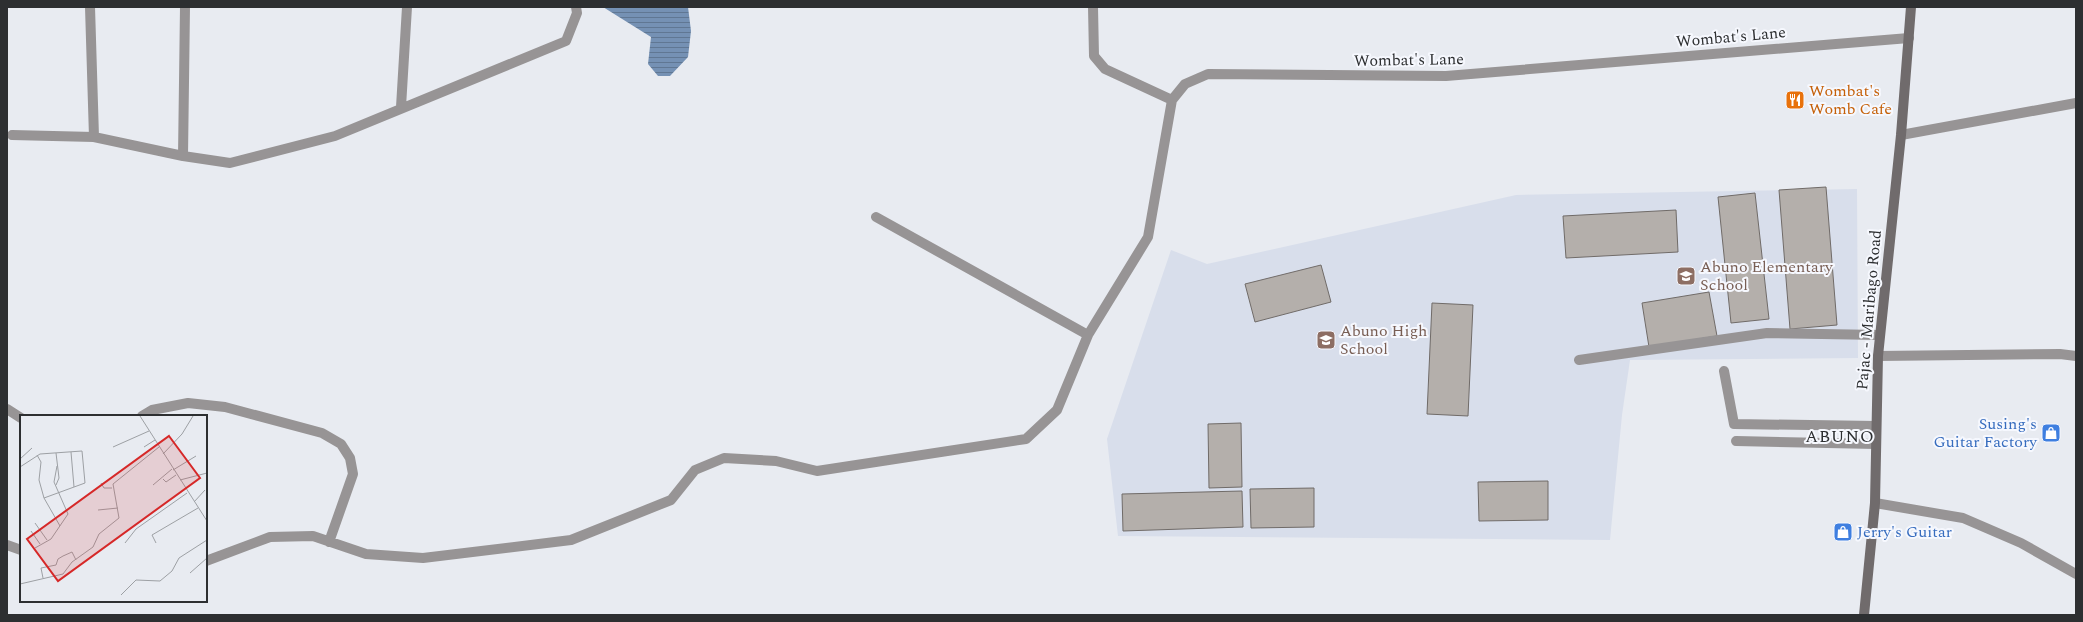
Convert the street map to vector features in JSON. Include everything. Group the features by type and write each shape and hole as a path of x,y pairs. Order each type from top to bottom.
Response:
{"street":[{"path":"90,7 94,138"},
{"path":"182,156 184,7"},
{"path":"401,107 407,7"},
{"path":"12,136 94,138 182,156 230,163 335,136 401,107 467,82 566,41 577,13 576,7"},
{"path":"1093,7 1094,56 1105,69 1172,100"},
{"name":"Pajac - Maribago Road","path":"1864,615 1875,503 1878,356 1911,7"},
{"name":"Wombat's Lane","path":"207,561 270,537 313,536 366,554 423,558 571,540 671,500 695,470 724,458 776,461 817,471 897,460 1026,439 1057,410 1088,336 1148,237 1172,100 1185,84 1208,74 1446,76 1909,38"},
{"path":"1900,135 2076,103"},
{"path":"876,216 1088,336"},
{"path":"1579,360 1767,333 1880,335"},
{"path":"1878,356 2060,354 2076,356"},
{"path":"1724,371 1734,424 1876,426"},
{"path":"144,415 152,410 188,403 225,407 322,433 340,444 350,458 353,474 329,542"},
{"path":"7,409 20,417"},
{"path":"1736,441 1876,444"},
{"path":"1875,503 1963,518 2021,543 2076,574"},
{"path":"7,545 20,550"}],"shaded area":[{"name":"Abuno High School","path":"1857,189 1858,358 1630,360 1622,415 1610,540 1118,536 1107,439 1171,250 1207,264 1516,195"}],"water":[{"path":"603,7 688,7 691,31 688,57 670,76 658,76 648,64 651,37"}],"building":[{"path":"1826,187 1837,325 1790,329 1779,190"},
{"path":"1755,193 1769,319 1731,323 1718,197"},
{"path":"1676,210 1678,252 1566,258 1563,216"},
{"path":"1321,265 1331,302 1255,322 1245,284"},
{"path":"1709,292 1717,336 1649,347 1642,303"},
{"path":"1432,303 1473,305 1468,416 1427,414"},
{"path":"1241,423 1242,487 1209,488 1208,424"},
{"path":"1548,481 1548,520 1479,521 1478,482"},
{"path":"1314,488 1314,527 1251,528 1250,489"},
{"path":"1242,491 1243,527 1123,531 1122,494"}],"place":[{"name":"Wombat's Womb Cafe","path":"1795,100"},
{"name":"Abuno Elementary School","path":"1686,276"},
{"name":"Abuno High School","path":"1326,340"},
{"name":"Susing's Guitar Factory","path":"2051,433"},
{"name":"Jerry's Guitar","path":"1843,532"}],"district":[{"name":"ABUNO","path":"1840,437"}]}
